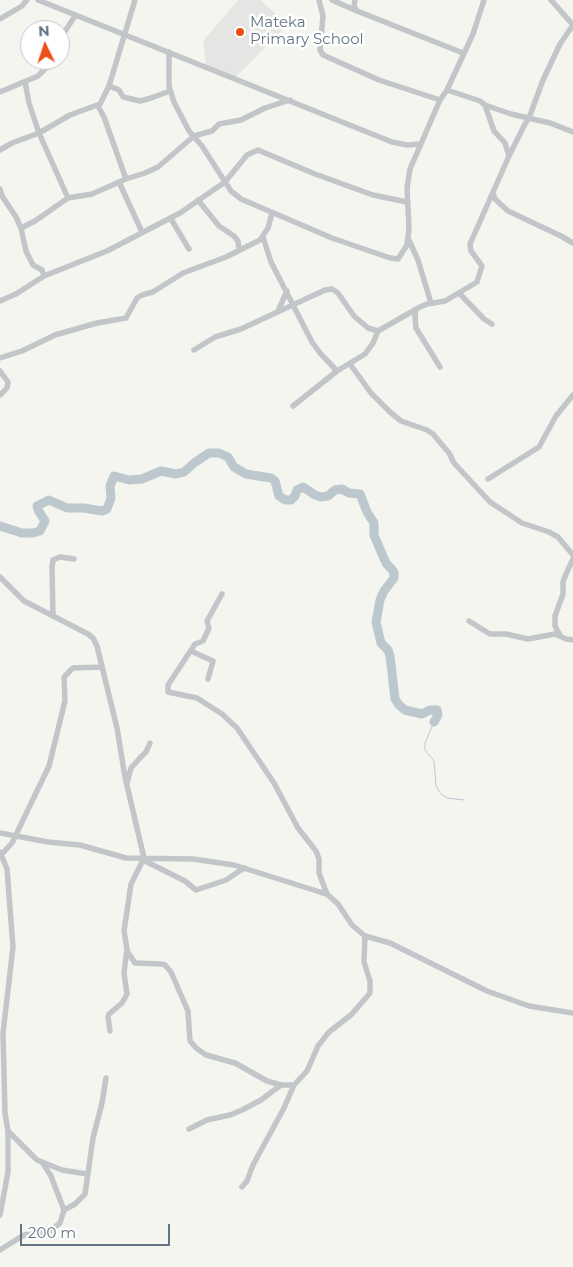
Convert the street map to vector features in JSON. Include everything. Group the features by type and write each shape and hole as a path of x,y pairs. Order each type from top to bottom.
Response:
{"street":[{"path":"0,19 22,6 27,0"},
{"path":"38,0 392,142 407,146 420,144"},
{"path":"0,150 12,143 39,133 70,115 98,106 109,86 115,60 125,36 135,0"},
{"path":"319,0 323,16 320,50 323,55 379,80 440,100"},
{"path":"332,0 463,54"},
{"path":"355,0 354,7 357,11"},
{"path":"169,52 170,91 174,102 224,182 241,199 332,238 394,260 401,257 407,245 408,178 420,144 476,25 484,1 476,0"},
{"path":"293,406 368,352 378,331 416,309 432,303 440,303 477,282 480,278 482,264 471,251 470,244 509,156 529,118 542,80 560,44 573,25 551,0"},
{"path":"70,24 75,16"},
{"path":"0,92 38,76 44,70"},
{"path":"25,82 29,103 39,133 68,198"},
{"path":"109,86 119,90 123,98 140,101 170,91"},
{"path":"447,90 480,101 485,105 550,123 573,132"},
{"path":"21,228 35,221 68,198 92,194 158,167 194,136 212,131 219,124 241,120 265,108 290,100"},
{"path":"485,105 494,131 505,143 509,156"},
{"path":"98,106 104,117 126,179"},
{"path":"2,299 16,294 44,276 107,251 171,219 224,182 247,155 258,150 315,174 373,195 407,202"},
{"path":"120,182 142,232"},
{"path":"0,190 21,228 26,251 33,265 42,270 44,276"},
{"path":"493,193 494,199 508,211 573,243"},
{"path":"198,200 219,226 238,240 238,250"},
{"path":"0,358 22,351 55,335 96,324 123,320 128,316 137,298 142,295 153,292 183,273 256,243 263,237 272,213"},
{"path":"171,219 189,249"},
{"path":"263,237 271,262 312,342 338,372"},
{"path":"408,238 418,260 432,303"},
{"path":"194,350 215,337 241,329 325,290 332,290 338,293 362,324 378,331"},
{"path":"278,311 287,291"},
{"path":"459,293 484,319 492,324"},
{"path":"416,309 416,328 440,367"},
{"path":"350,364 371,393 390,412 401,421 428,430 434,434 449,453 454,463 490,502 522,524 549,532 558,537 573,557 563,582 563,594 556,616 555,626 560,636"},
{"path":"0,371 8,382 7,388 0,395"},
{"path":"488,479 539,447 556,416 573,395"},
{"path":"52,616 53,560 60,557 74,559"},
{"path":"0,578 24,601 88,634 97,646 117,728 127,784 144,859 134,876 130,888 124,931 127,950 124,973 127,994 122,1003 109,1014 110,1031"},
{"path":"0,587 8,586"},
{"path":"222,594 207,621 209,628 203,641 196,643 168,685 168,692 197,698 222,714 237,728 274,783 298,828 316,851 319,873 327,894 338,904 356,930 364,936 390,943 487,992 529,1006 573,1014"},
{"path":"469,621 490,634 506,634 524,639 555,634 573,640"},
{"path":"191,651 212,661 208,679"},
{"path":"0,1215 8,1172 3,1033 13,947 7,869 1,853 12,843 51,761 65,702 64,676 73,668 102,668"},
{"path":"127,784 131,768 146,752 150,743"},
{"path":"0,833 48,842 74,844 126,858 193,859 244,868 327,894"},
{"path":"144,859 184,881 196,890 226,880 244,868"},
{"path":"242,1187 247,1181 253,1165 294,1085 307,1071 313,1053 325,1036 352,1014 370,992 370,981 364,962 364,936"},
{"path":"127,950 135,963 161,964 171,972 188,1011 190,1041 196,1048 206,1055 235,1063 259,1078 281,1085 294,1085"},
{"path":"64,1210 75,1204 85,1194 92,1138 102,1103 106,1078"},
{"path":"188,1129 207,1120 230,1115 242,1110 261,1100 281,1085"},
{"path":"8,1131 37,1160 68,1172 87,1174"},
{"path":"0,1250 24,1236 50,1231 60,1222 64,1210 52,1180 42,1162"}],"shaded area":[{"path":"238,0 260,0 288,24 235,78 206,67 203,41"}],"waterway":[{"path":"0,526 22,533 40,531 45,521 37,506 49,500 67,508 102,511 107,509 111,498 110,486 114,476 129,480 142,479 161,471 176,474 184,472 209,453 219,453 228,457 234,467 246,474 271,478 275,481 279,496 285,500 291,500 297,490 303,487 321,497 328,496 335,490 342,489 349,493 360,494 367,512 374,523 374,535 379,547 386,563 394,572 394,578 380,600 376,622 381,643 388,650 390,656 395,699 405,710 422,714 430,710 437,710 438,715 434,722"},
{"path":"434,722 425,743 425,750 434,761 436,786 441,794 447,798 464,800"}],"place":[{"name":"Mateka Primary School","path":"240,32"}]}
